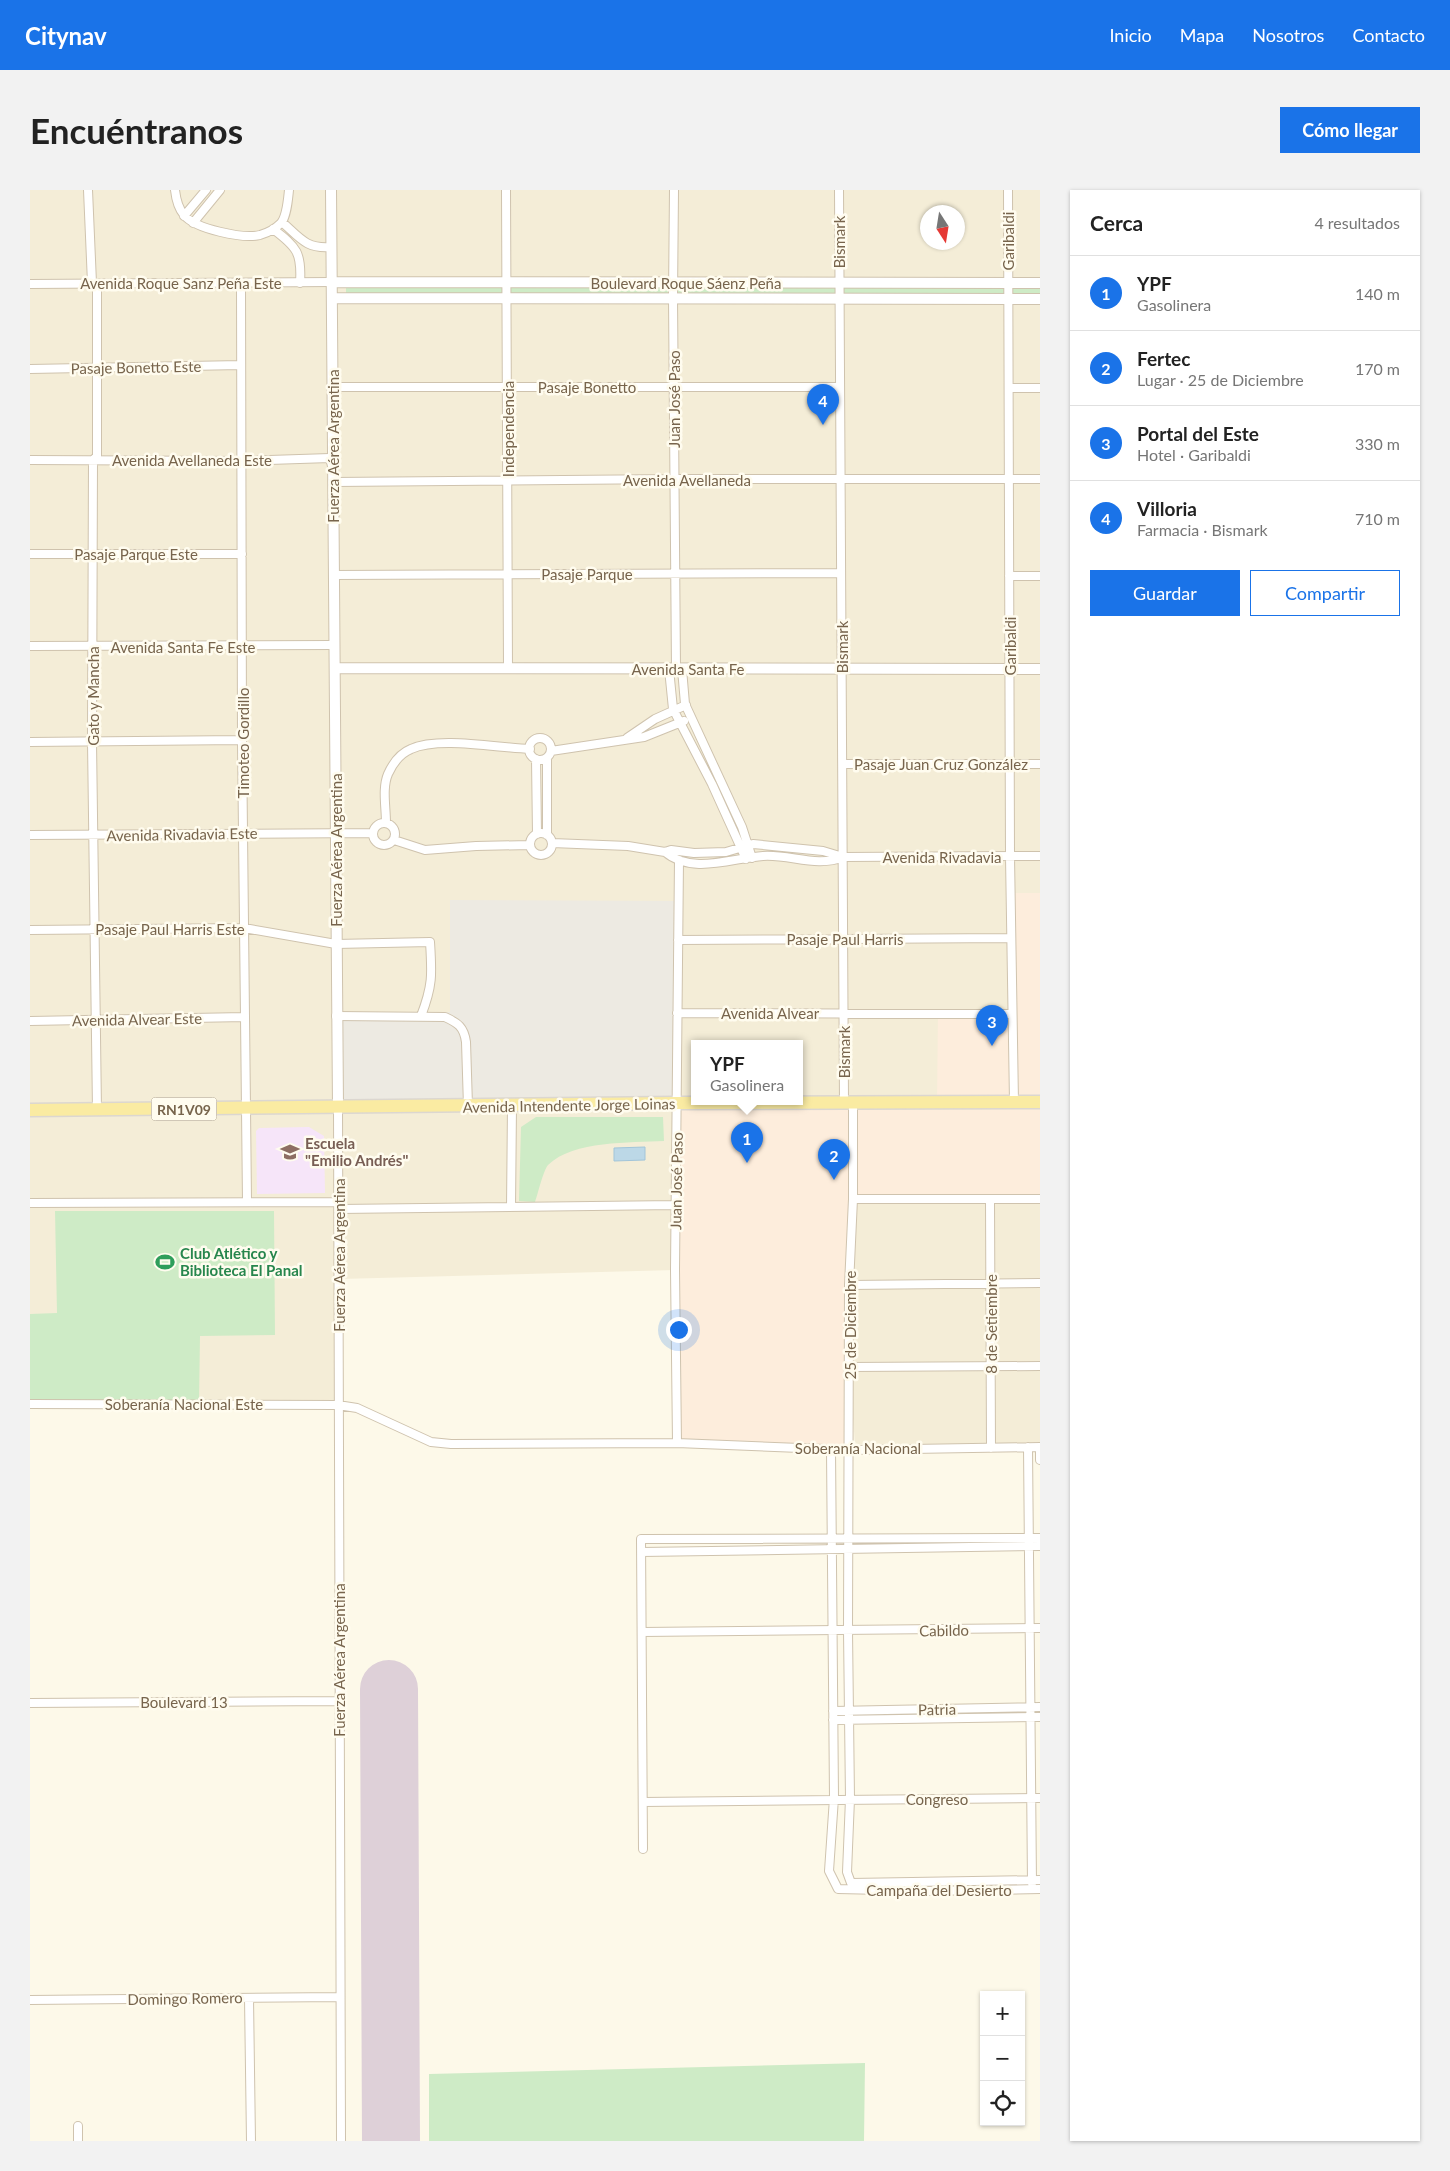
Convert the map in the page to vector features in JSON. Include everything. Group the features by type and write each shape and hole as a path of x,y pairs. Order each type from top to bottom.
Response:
{"main road":[{"name":"Avenida Intendente Jorge Loinas","path":"803,1103 1040,1102"},
{"name":"Avenida Intendente Jorge Loinas","path":"338,1107 691,1103"},
{"name":"RN1V09","path":"30,1110 338,1107"}],"street":[{"name":"Gato y Mancha","path":"88,190 98,368 97,456 93,460 92,742 95,835 97,1110"},
{"path":"175,190 176,200 184,216 193,223 205,228 236,234 260,235 282,222 289,190"},
{"path":"184,216 206,190"},
{"path":"193,223 220,190"},
{"name":"Fuerza Aérea Argentina","path":"331,190 333,575 336,645 336,1016 339,1205 341,2141"},
{"name":"Independencia","path":"506,190 508,668"},
{"name":"Juan José Paso","path":"674,190 676,669 673,709 745,846"},
{"name":"Bismark","path":"839,190 844,1012 853,1199"},
{"name":"Garibaldi","path":"1008,190 1010,856 1014,1102"},
{"path":"282,222 309,246 319,248 331,247"},
{"path":"273,229 292,243 299,253 300,283"},
{"name":"Avenida Roque Sanz Peña Este","path":"30,284 332,282"},
{"name":"Boulevard Roque Sáenz Peña","path":"332,282 1040,283"},
{"name":"Timoteo Gordillo","path":"241,284 242,740 247,1202"},
{"name":"Boulevard Roque Sáenz Peña","path":"333,298 1040,298"},
{"name":"Pasaje Bonetto Este","path":"30,369 241,365"},
{"name":"Pasaje Bonetto","path":"333,387 840,387"},
{"path":"1009,388 1040,388"},
{"name":"Avenida Avellaneda Este","path":"30,460 242,461 330,458 334,482"},
{"name":"Avenida Avellaneda","path":"334,482 508,482 674,479 1040,479"},
{"name":"Pasaje Parque Este","path":"30,554 242,554"},
{"name":"Pasaje Parque","path":"333,575 841,573"},
{"path":"1009,576 1040,576"},
{"name":"Avenida Santa Fe Este","path":"30,646 243,647 336,645"},
{"name":"Avenida Santa Fe","path":"336,668 1040,669"},
{"name":"Juan José Paso","path":"676,669 690,718 742,827 749,858"},
{"path":"627,738 673,709 686,705"},
{"path":"536,759 549,754 657,733 690,718"},
{"path":"530,845 536,834 536,759 530,749 532,742 542,738 548,741 547,835 552,843"},
{"path":"30,742 242,740"},
{"path":"386,823 388,774 399,758 412,748 432,744 530,749"},
{"name":"Pasaje Juan Cruz González","path":"842,764 1040,764"},
{"path":"335,833 373,833 379,824 386,823 395,830 394,840"},
{"name":"Avenida Rivadavia Este","path":"30,835 335,833"},
{"name":"Avenida Rivadavia","path":"373,833 375,841 381,845 388,845 394,840 425,850 476,846 530,845 534,852 540,854 550,850 552,843 628,846 665,852 679,860 709,864 764,856 832,862 843,857"},
{"path":"536,834 547,835"},
{"name":"Avenida Rivadavia","path":"665,852 671,850 694,853 726,852 753,844 824,851 843,857 1040,856"},
{"name":"Juan José Paso","path":"677,1443 676,1205 679,860"},
{"name":"Pasaje Paul Harris Este","path":"30,930 244,928 336,944 430,942 432,980 430,992 421,1016"},
{"name":"Pasaje Paul Harris","path":"678,940 1011,938"},
{"name":"Avenida Alvear","path":"677,1013 1012,1014"},
{"path":"336,1016 445,1017 460,1024 465,1033 466,1042 468,1106"},
{"name":"Avenida Alvear Este","path":"30,1021 245,1017"},
{"path":"511,1207 512,1106"},
{"path":"853,1199 1040,1199"},
{"name":"25 de Diciembre","path":"851,1883 847,1872 850,1799 848,1631 849,1285 853,1199"},
{"name":"8 de Setiembre","path":"990,1200 991,1448"},
{"path":"30,1203 247,1202 511,1207 676,1205"},
{"path":"849,1285 1040,1284"},
{"path":"849,1367 1040,1366"},
{"name":"Soberanía Nacional Este","path":"30,1404 338,1405 357,1408 431,1442 451,1444 677,1443"},
{"name":"Soberanía Nacional","path":"677,1443 831,1450 1040,1447"},
{"path":"1028,1447 1031,1717 1036,1798 1036,1889"},
{"path":"1040,1447 1040,1460"},
{"path":"831,1450 834,1798"},
{"path":"643,1849 641,1539 832,1537 1029,1542 1040,1546"},
{"path":"641,1552 832,1550 1029,1542 1040,1538"},
{"name":"Cabildo","path":"642,1632 1040,1628"},
{"name":"Boulevard 13","path":"30,1702 339,1701"},
{"name":"Patria","path":"833,1720 849,1715 1040,1707"},
{"name":"Patria","path":"833,1711 849,1715 1040,1717"},
{"name":"Congreso","path":"643,1802 834,1798 1036,1798"},
{"name":"Campaña del Desierto","path":"834,1798 829,1871 838,1889 927,1891 1036,1889"},
{"name":"Campaña del Desierto","path":"851,1883 1036,1880"},
{"name":"Domingo Romero","path":"30,2000 340,1997"},
{"path":"249,1998 251,2141"},
{"path":"78,2126 78,2141"}],"shaded area":[{"path":"30,190 1040,190 1040,893 1011,893 1012,1014 937,1103 675,1270 340,1279 338,1405 30,1404"},
{"path":"1011,893 1040,893 1040,1199 853,1199 850,1450 677,1443 677,1103 691,1103 691,1105 803,1105 803,1103 937,1103 938,1013 1012,1013"},
{"path":"450,900 679,901 677,1103 338,1107 336,1016 421,1016 450,1012"},
{"name":"Escuela \"Emilio Andrés\"","path":"309,1127 324,1136 325,1193 257,1194 256,1131 259,1128"},
{"path":"853,1199 1040,1199 1040,1444 855,1444 849,1367"}],"green space":[{"path":"1040,286 1040,293 346,294 346,288"},
{"path":"536,1117 663,1117 664,1141 603,1144 572,1151 548,1165 542,1177 535,1202 519,1201 521,1127"},
{"name":"Club Atlético y Biblioteca El Panal","path":"55,1211 274,1211 275,1335 200,1336 199,1404 30,1404 30,1314 57,1313"},
{"path":"865,2063 864,2141 429,2141 429,2074"}],"water":[{"path":"645,1147 645,1160 614,1161 614,1148"}],"runway":[{"path":"389,1689 391,2141"}],"place":[{"name":"Villoria","path":"823,425"},
{"name":"Portal del Este","path":"992,1046"},
{"name":"Escuela \"Emilio Andrés\"","path":"290,1152"},
{"name":"YPF","path":"747,1163"},
{"name":"Fertec","path":"834,1180"},
{"name":"Club Atlético y Biblioteca El Panal","path":"165,1262"}]}
